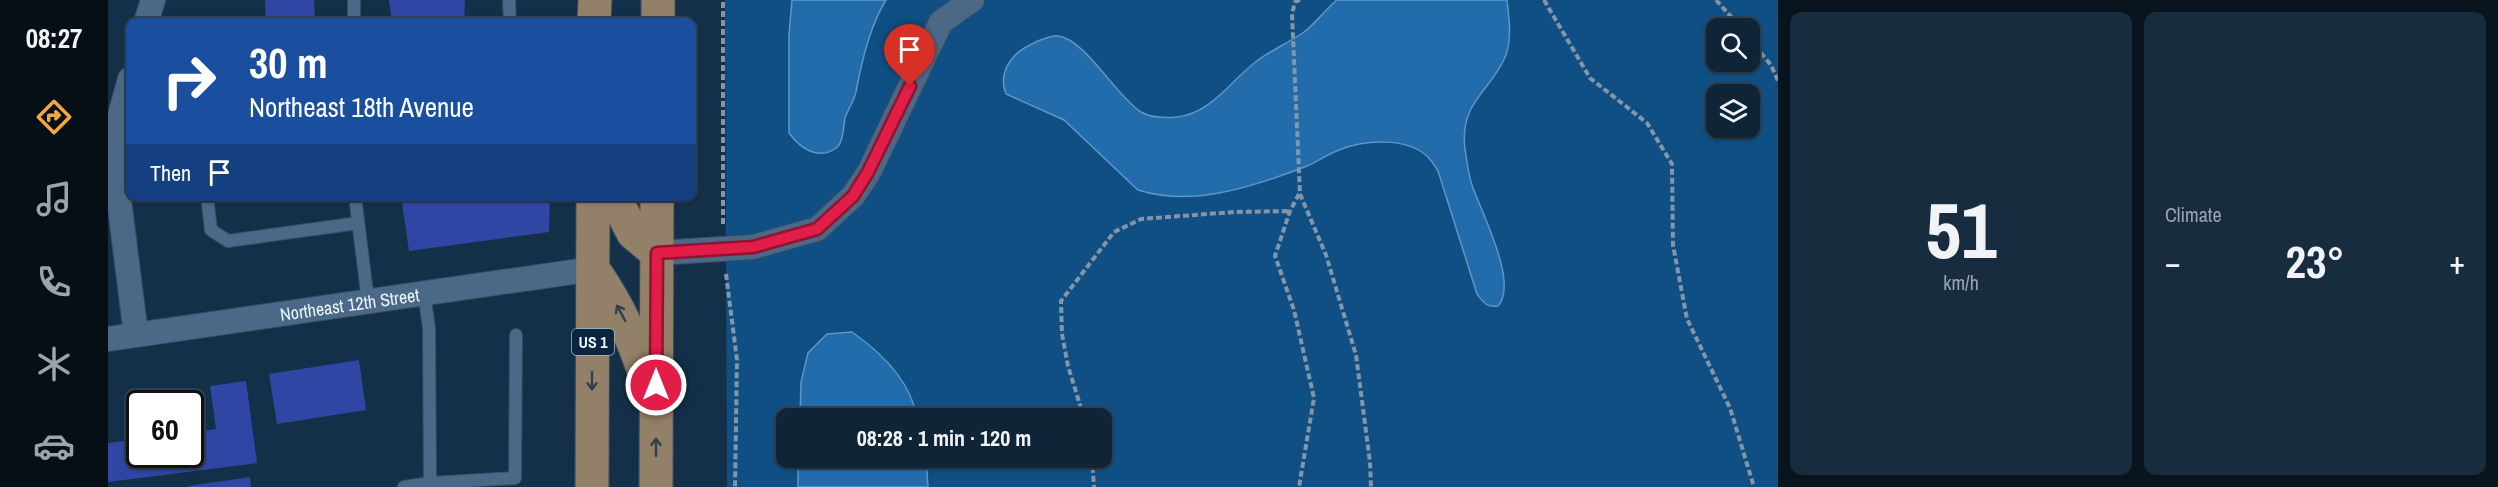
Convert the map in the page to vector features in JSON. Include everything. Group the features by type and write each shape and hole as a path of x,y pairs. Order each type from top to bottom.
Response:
{"main road":[{"path":"594,18 595,0"},
{"path":"658,0 658,18"},
{"name":"US 1","path":"592,487 593,201"},
{"path":"617,201 633,233 657,253"},
{"path":"656,487 657,201"},
{"path":"593,269 611,295 630,332 656,407"}],"street":[{"path":"147,18 153,0"},
{"path":"657,253 753,247 817,229 853,196 868,172 941,22 972,0"},
{"path":"126,94 112,144 136,335"},
{"name":"Northeast 12th Street","path":"108,339 593,269"}],"lane":[{"path":"354,0 354,18"},
{"path":"509,0 510,18"},
{"path":"208,201 211,230 228,241 358,223"},
{"path":"356,201 368,301"},
{"path":"424,293 429,328 430,483"},
{"path":"404,487 430,483 515,478 516,335"}],"path":[{"path":"1300,0 1295,2 1292,14 1300,194 1326,255 1356,355 1370,462 1371,487"},
{"path":"1544,0 1590,78 1647,123 1672,164 1673,245 1687,319 1730,408 1754,487"},
{"path":"1716,0 1731,18"},
{"path":"1760,52 1771,64 1778,81"},
{"path":"1299,487 1314,398 1294,310 1275,256 1290,211 1300,194"},
{"path":"1081,408 1068,366 1062,334 1061,301 1114,232 1141,219 1234,212 1290,211"},
{"path":"1093,468 1094,487"}],"shaded area":[{"path":"725,0 1778,0 1778,487 727,487"},
{"path":"792,0 886,0 867,44 855,95 845,118 839,145 829,152 810,151 798,144 789,133 789,34"},
{"path":"1337,0 1507,0 1509,34 1506,55 1472,108 1464,133 1471,180 1501,265 1504,281 1503,295 1498,306 1488,305 1477,294 1438,171 1418,150 1397,143 1360,144 1335,152 1286,174 1241,188 1199,196 1158,195 1138,190 1064,120 1006,94 1004,90 1005,72 1016,54 1041,40 1058,36 1068,39 1090,57 1121,94 1141,112 1163,117 1189,114 1211,103 1258,60 1304,32"},
{"path":"852,332 874,349 902,380 915,408 800,408 801,382 808,353 827,334"},
{"path":"798,468 927,468 928,487 798,487"}],"building":[{"path":"265,0 314,0 315,18 266,18"},
{"path":"389,0 465,0 464,18 391,18"},
{"path":"402,201 550,201 549,232 409,251"},
{"path":"359,360 366,410 277,424 269,374"},
{"path":"246,381 257,463 108,482 108,443 126,441 126,468 204,468 204,431 216,429 210,386"},
{"path":"250,477 251,487 188,487 188,486"}],"route":[{"path":"656,385 657,253 753,247 817,229 853,196 868,172 910,86"}]}
